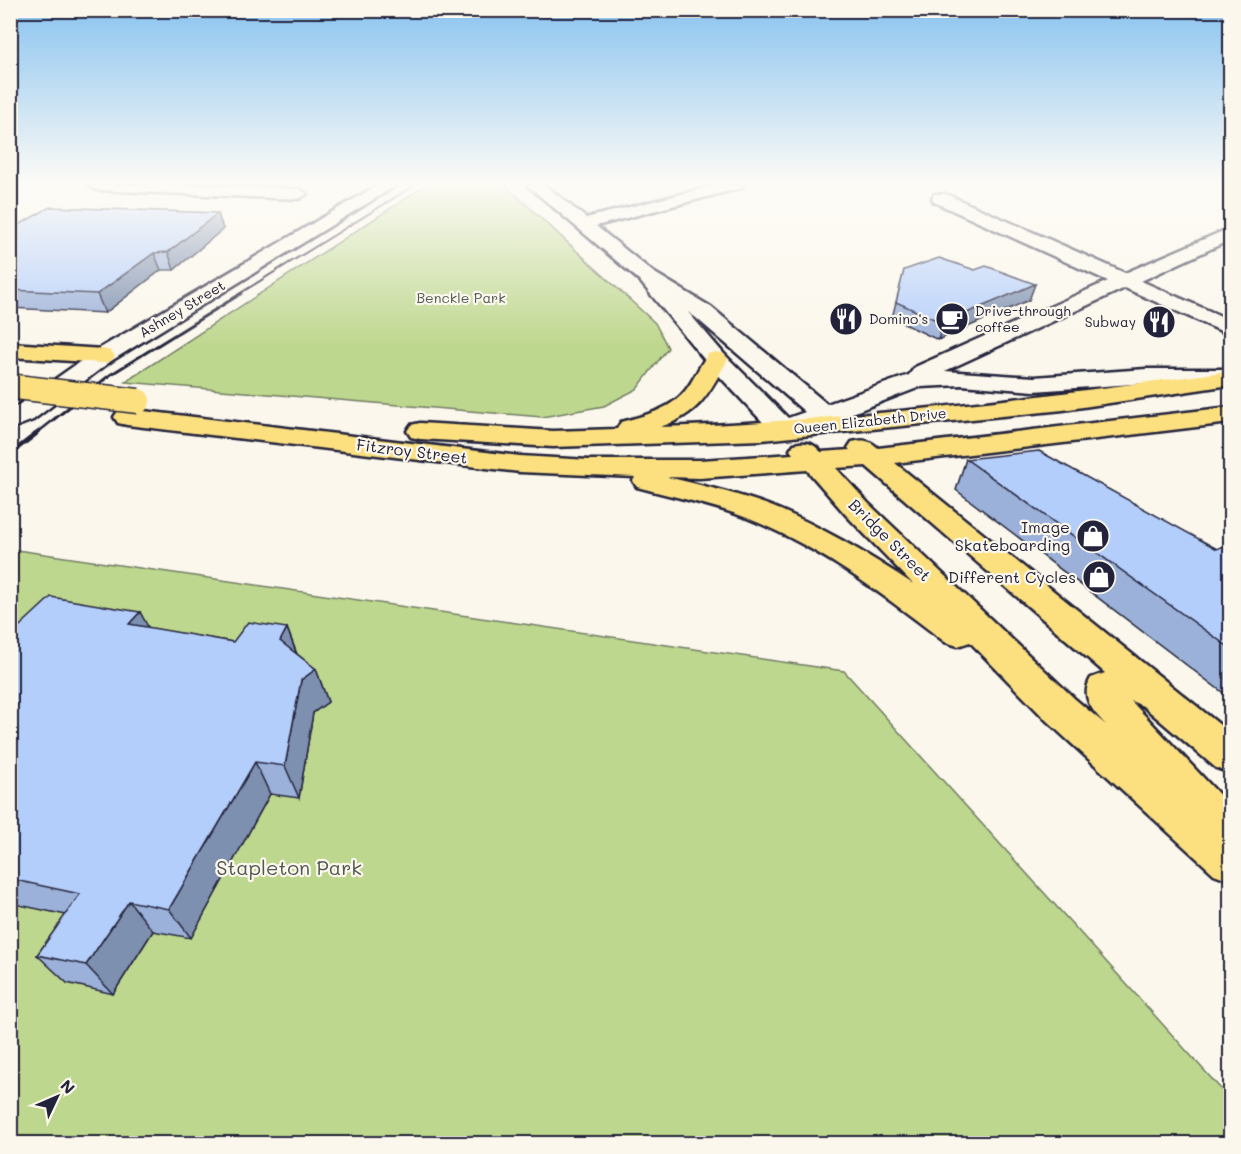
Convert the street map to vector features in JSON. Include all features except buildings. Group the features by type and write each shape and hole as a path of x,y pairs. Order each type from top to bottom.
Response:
{"main road":[{"path":"10,350 103,356"},
{"path":"605,437 661,417 686,404 693,398 716,359"},
{"name":"Queen Elizabeth Drive","path":"784,429 830,419 1063,402 1230,377"},
{"name":"Fitzroy Street","path":"12,392 498,462 589,468 700,469 816,462"},
{"name":"Fitzroy Street","path":"133,409 553,439 784,429"},
{"path":"816,462 1230,415"},
{"name":"Bridge Street","path":"830,419 923,502 1230,756"},
{"name":"Bridge Street","path":"784,429 857,509 1060,710 1230,859"},
{"path":"589,468 727,501 822,542 897,587 1060,710"},
{"path":"1160,698 1132,687 1113,683 1104,688 1106,700 1230,836"}],"street":[{"name":"Ashney Street","path":"10,421 24,414 103,356 299,239"},
{"name":"Bridge Street","path":"602,239 646,276 703,312 830,419"},
{"path":"1033,239 1230,328"},
{"path":"917,380 924,372 1217,239"},
{"name":"Bridge Street","path":"646,276 716,359 784,429"},
{"path":"984,344 1034,384"},
{"name":"Queen Elizabeth Drive","path":"830,419 917,380 962,378 1034,384 1146,376 1230,377"}],"green space":[{"name":"Benckle Park","path":"344,239 564,239 655,323 668,348 637,389 604,406 542,417 125,382"},
{"name":"Stapleton Park","path":"10,549 844,671 1230,1099 1230,1143 11,1143"}],"railway":[{"path":"239,294 328,239"},
{"path":"34,435 110,375 242,293"},
{"path":"10,454 36,434"}],"place":[{"name":"Domino's","path":"846,319"},
{"name":"Drive-through coffee","path":"952,319"},
{"name":"Subway","path":"1159,322"},
{"name":"Image Skateboarding","path":"1093,536"},
{"name":"Different Cycles","path":"1099,577"}]}
